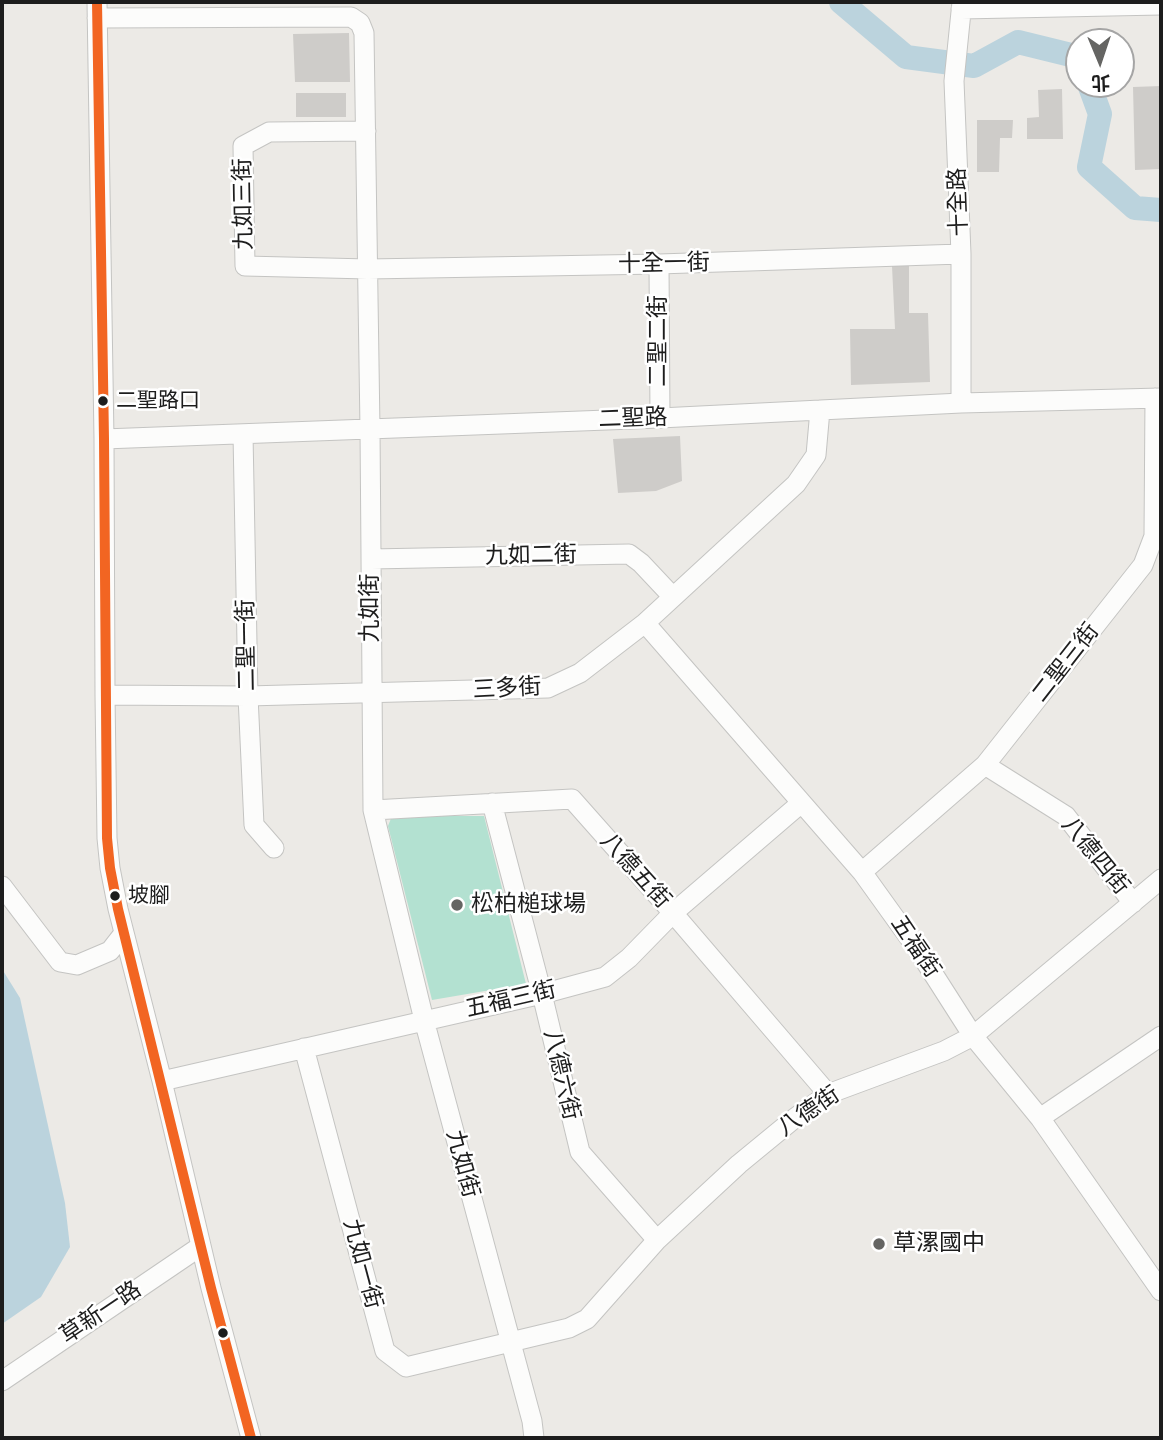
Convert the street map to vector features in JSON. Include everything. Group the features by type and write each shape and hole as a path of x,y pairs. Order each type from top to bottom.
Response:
{"street":[{"path":"962,5 1161,5"},
{"name":"十全路","path":"961,403 961,254 954,81 962,5"},
{"path":"97,10 107,838 110,868 201,1246 251,1438"},
{"name":"九如街","path":"97,10 351,17 360,23 364,33 373,810 424,1020 532,1421 534,1438"},
{"name":"九如三街","path":"366,131 269,132 243,146 245,266 368,269"},
{"name":"十全一街","path":"368,269 659,264 961,254"},
{"name":"二聖二街","path":"659,264 660,418"},
{"name":"二聖路","path":"104,439 660,418 961,403 1158,398"},
{"name":"二聖三街","path":"862,872 985,765 1143,565 1154,536 1158,398"},
{"name":"三多街","path":"105,695 248,696 548,688 580,673 645,623 796,484 816,455 820,410"},
{"name":"二聖一街","path":"243,434 248,696 254,825 274,848"},
{"name":"九如二街","path":"371,559 629,554 673,597"},
{"name":"五福街","path":"645,623 862,872 918,950 973,1036 1040,1118 1161,1291"},
{"name":"八德四街","path":"985,765 1066,816 1133,903"},
{"name":"八德五街","path":"373,810 572,799 828,1094"},
{"name":"八德六街","path":"492,803 580,1152 657,1240"},
{"name":"五福三街","path":"162,1081 606,977 629,958 673,913 800,804"},
{"name":"八德街","path":"510,1343 569,1328 587,1319 657,1240 739,1164 828,1094 944,1051 973,1036 1161,879"},
{"path":"2,886 60,962 77,965 110,951 124,933"},
{"path":"1040,1118 1161,1036"},
{"name":"九如一街","path":"304,1048 386,1351 405,1367 510,1343"},
{"name":"草新一路","path":"2,1381 201,1246"}],"green space":[{"name":"松柏槌球場","path":"392,816 484,816 526,984 432,1000 388,826"}],"water":[{"path":"2,969 20,998 65,1203 70,1247 41,1297 2,1324"}],"building":[{"path":"349,33 350,82 295,82 293,34"},
{"path":"1161,86 1161,169 1135,170 1135,87"},
{"path":"1062,89 1063,139 1027,139 1027,118 1039,117 1038,90"},
{"path":"296,93 346,93 346,117 296,117"},
{"path":"977,120 1013,120 1012,138 1000,138 999,172 977,172"},
{"path":"892,266 909,266 909,313 928,313 930,382 851,385 850,329 895,329"},
{"path":"680,436 682,481 656,491 618,493 613,439"}],"waterway":[{"path":"841,2 906,57 974,66 1018,42 1065,54"},
{"path":"1094,98 1100,114 1089,167 1135,208 1161,210"}],"transit line":[{"path":"97,2 107,838 110,868 211,1288 251,1438"}],"place":[{"name":"二聖路口","path":"103,401"},
{"name":"坡腳","path":"115,896"},
{"name":"松柏槌球場","path":"457,905"},
{"name":"草漯國中","path":"879,1244"}]}
